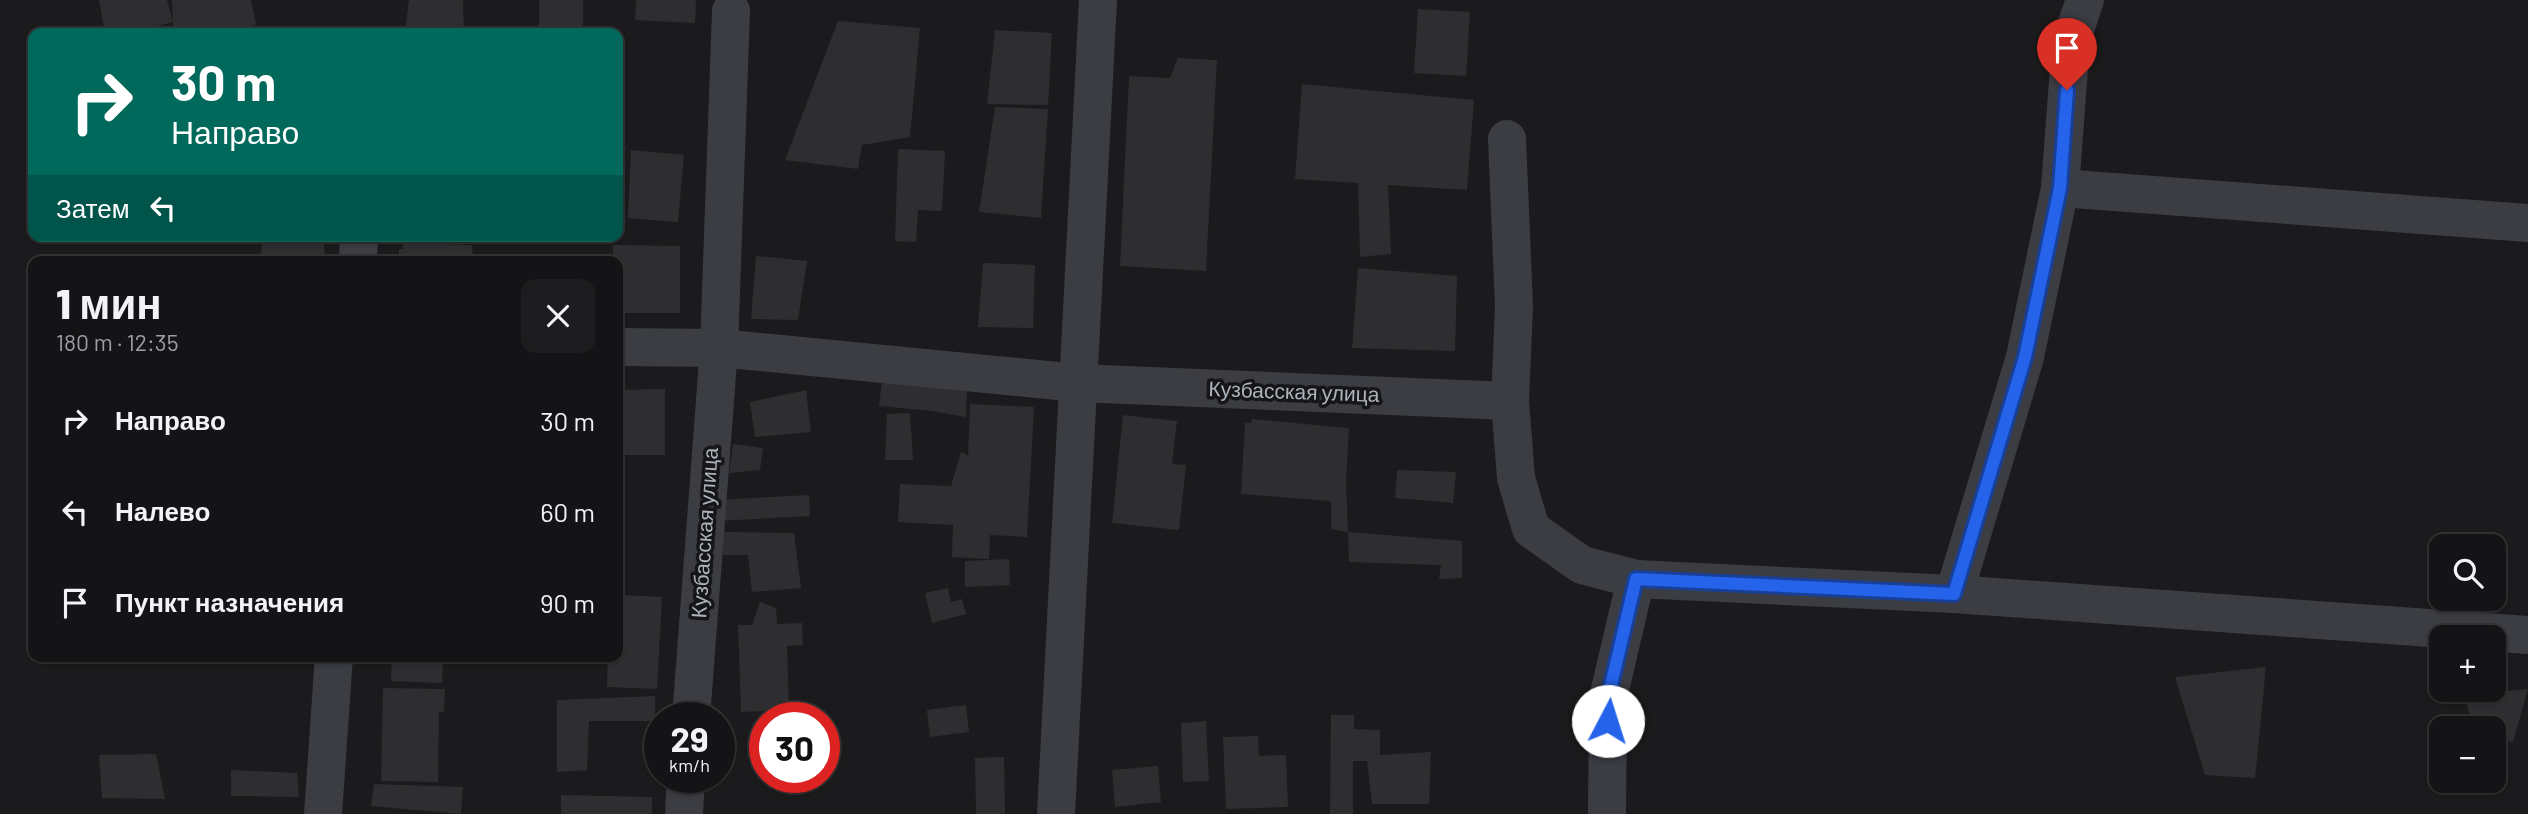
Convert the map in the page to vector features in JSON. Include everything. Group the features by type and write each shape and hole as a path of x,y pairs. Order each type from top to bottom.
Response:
{"street":[{"path":"1056,814 1098,0"},
{"path":"1954,594 2025,357 2060,188 2071,41 2085,0"},
{"name":"Кузбасская улица","path":"692,702 719,348 731,11"},
{"path":"1507,139 1514,306 1510,401 1516,478 1531,529 1582,565 1636,579 1954,594 2528,635"},
{"path":"2060,188 2528,222"},
{"name":"Кузбасская улица","path":"623,346 719,348 1078,383 1510,401"},
{"path":"1607,814 1608,698 1636,579"},
{"path":"323,814 334,662"},
{"path":"684,814 686,793"}],"building":[{"path":"99,0 167,0 173,22 153,28 104,28"},
{"path":"172,0 251,0 256,25 234,28 172,28"},
{"path":"409,0 463,0 464,28 406,28"},
{"path":"539,0 583,0 583,28 539,28"},
{"path":"636,0 696,0 695,23 635,20"},
{"path":"1418,9 1470,12 1466,76 1414,73"},
{"path":"838,21 920,28 910,137 862,145 858,169 785,160"},
{"path":"995,30 1052,33 1048,105 987,104"},
{"path":"1178,58 1217,60 1206,271 1120,266 1129,76 1170,78"},
{"path":"1302,84 1474,100 1467,190 1388,185 1391,254 1360,257 1358,183 1295,179"},
{"path":"995,107 1048,109 1041,218 979,212"},
{"path":"898,149 945,151 942,211 918,210 916,242 895,241"},
{"path":"631,150 684,155 678,222 628,218"},
{"path":"262,242 324,242 325,256 261,256"},
{"path":"403,242 472,245 473,256 399,256 399,249 403,249"},
{"path":"613,245 680,246 680,313 623,313 623,256 613,256"},
{"path":"756,256 807,261 798,320 751,319"},
{"path":"983,263 1035,265 1033,328 978,327"},
{"path":"1358,268 1457,276 1455,351 1352,348"},
{"path":"882,380 967,388 966,417 879,406"},
{"path":"665,389 665,455 623,455 623,390"},
{"path":"806,390 811,432 755,437 750,402"},
{"path":"970,404 1034,407 1027,537 990,535 989,559 952,557 953,525 898,522 900,484 951,486 961,452 968,456"},
{"path":"910,413 913,460 885,460 887,414"},
{"path":"1123,415 1177,421 1172,464 1186,465 1179,530 1112,523"},
{"path":"1252,419 1349,428 1346,482 1348,532 1331,529 1331,501 1241,494 1245,422 1251,423"},
{"path":"733,444 763,448 760,470 729,473"},
{"path":"1397,470 1456,472 1453,503 1395,498"},
{"path":"809,495 810,516 718,521 717,500"},
{"path":"722,532 794,533 801,588 752,592 748,555 723,555"},
{"path":"1348,532 1462,541 1462,578 1439,579 1441,565 1349,562"},
{"path":"1009,559 1010,585 965,587 965,561"},
{"path":"948,588 951,602 962,599 966,614 932,623 925,593"},
{"path":"623,595 662,597 657,689 607,687 608,662 623,662"},
{"path":"760,602 776,608 777,624 802,623 803,645 787,646 789,702 749,702 749,712 741,712 738,625 752,625"},
{"path":"392,662 443,662 442,683 391,681"},
{"path":"2266,667 2255,778 2205,775 2175,677"},
{"path":"383,688 445,689 444,712 439,712 438,782 381,781"},
{"path":"2528,689 2513,742 2506,741 2506,716 2470,716 2466,702 2506,702 2506,691"},
{"path":"655,696 655,702 644,702 644,721 589,721 587,770 557,772 557,700"},
{"path":"966,705 969,732 930,737 927,710"},
{"path":"1331,715 1354,715 1354,729 1380,730 1380,755 1431,752 1429,804 1372,804 1367,761 1353,761 1353,814 1330,814"},
{"path":"1206,721 1209,781 1183,782 1181,723"},
{"path":"1258,736 1259,756 1286,755 1288,807 1226,809 1223,737"},
{"path":"156,754 165,799 102,798 99,755"},
{"path":"1004,757 1005,814 976,814 975,758"},
{"path":"1158,766 1161,802 1115,807 1112,770"},
{"path":"231,770 297,773 299,797 231,796"},
{"path":"374,784 463,787 461,814 371,806"},
{"path":"561,795 652,797 652,814 561,814"}],"route":[{"path":"1608,721 1608,698 1636,579 1954,594 2025,357 2060,188 2067,90"}]}
